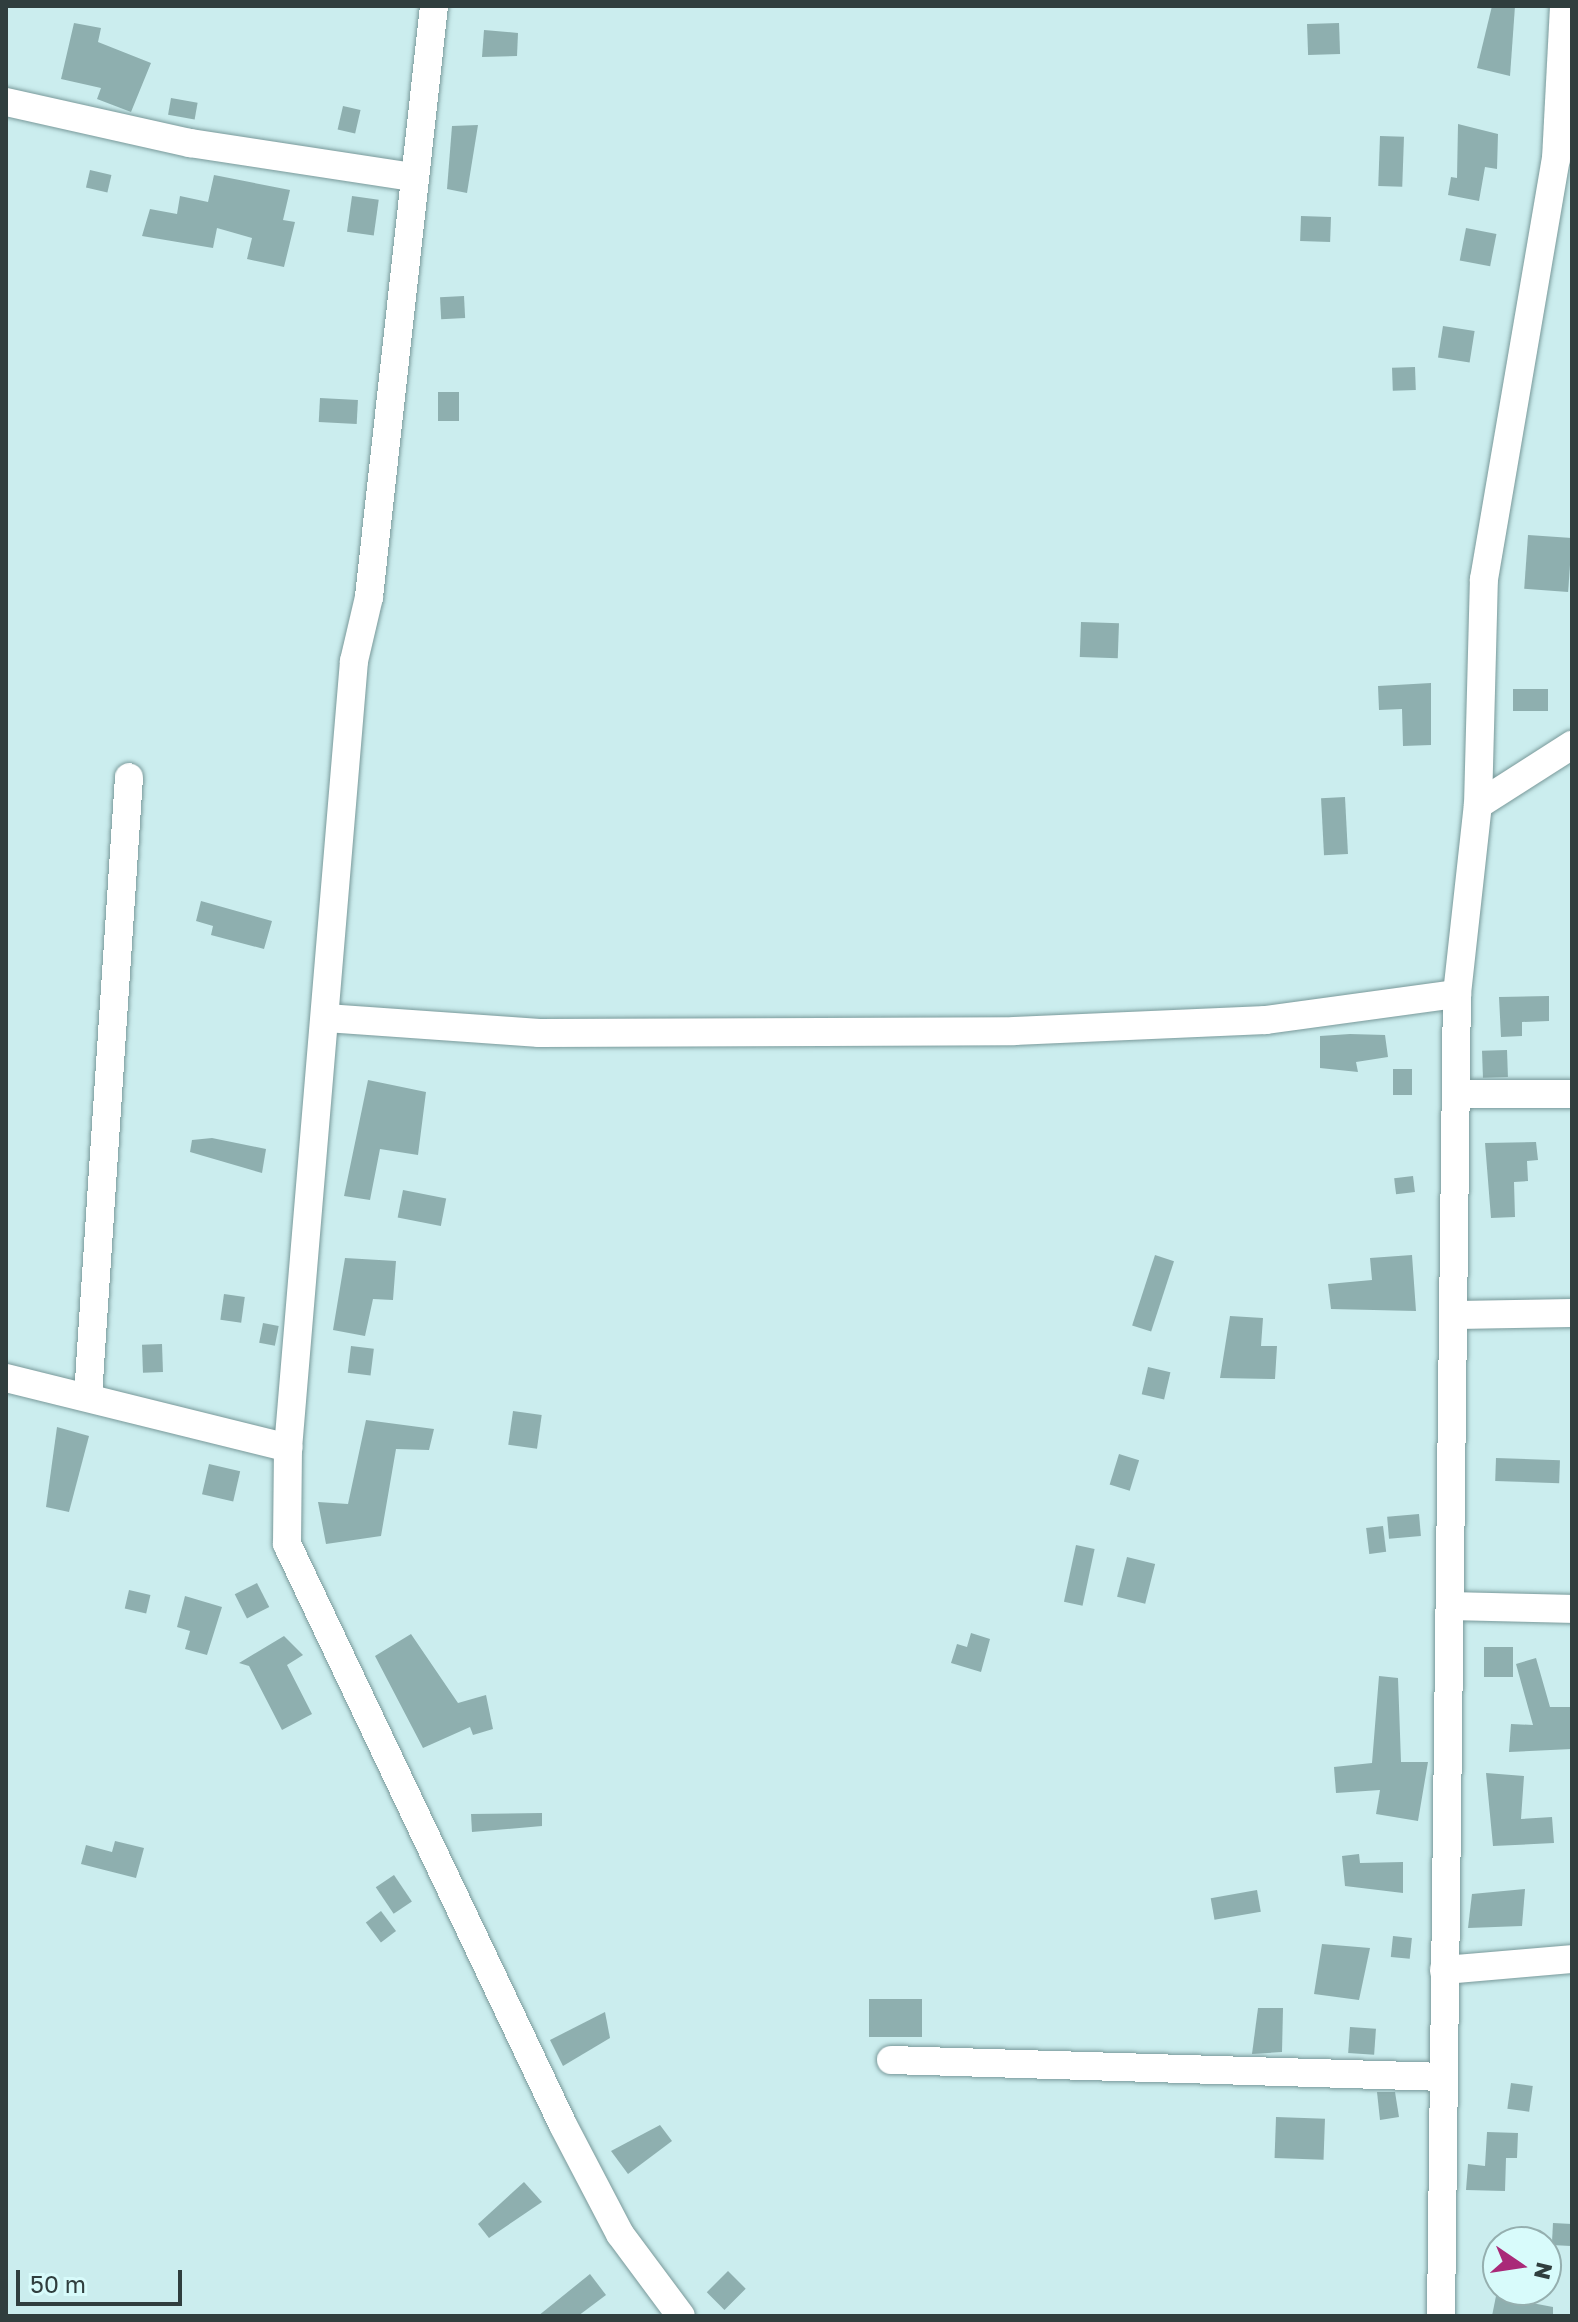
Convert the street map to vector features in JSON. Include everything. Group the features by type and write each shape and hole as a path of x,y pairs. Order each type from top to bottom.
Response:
{"street":[{"path":"434,6 412,177 369,597 354,661 288,1448 287,1544 302,1583 563,2125 620,2234 681,2316"},
{"path":"1441,2316 1444,1970 1457,1315 1457,994 1478,805 1484,579 1564,160 1564,6"},
{"path":"6,102 190,143 412,177"},
{"path":"1478,805 1572,745"},
{"path":"88,1396 129,777"},
{"path":"326,1018 539,1033 1014,1031 1266,1020 1457,994"},
{"path":"1457,1094 1572,1094"},
{"path":"1457,1315 1572,1313"},
{"path":"6,1378 288,1448"},
{"path":"1453,1606 1572,1609"},
{"path":"1444,1970 1572,1959"},
{"path":"891,2060 1444,2077"}],"building":[{"path":"1492,6 1515,6 1510,76 1477,68"},
{"path":"74,23 101,28 98,42 151,63 131,112 97,99 101,88 61,79"},
{"path":"1339,23 1340,54 1308,55 1307,24"},
{"path":"484,30 518,33 517,56 482,57"},
{"path":"171,98 198,103 195,119 168,115"},
{"path":"343,106 361,110 355,133 338,129"},
{"path":"1458,124 1498,134 1497,169 1485,167 1479,201 1448,195 1451,177 1457,178"},
{"path":"478,125 467,193 447,189 452,126"},
{"path":"1380,136 1404,137 1402,187 1378,186"},
{"path":"90,170 111,175 107,192 86,188"},
{"path":"214,175 290,190 283,220 295,222 284,267 247,259 252,238 217,228 213,248 142,236 150,209 177,214 180,196 208,202"},
{"path":"352,196 379,200 374,235 347,232"},
{"path":"1301,216 1331,217 1330,242 1300,241"},
{"path":"1466,228 1496,234 1490,266 1460,260"},
{"path":"464,296 465,318 441,319 440,297"},
{"path":"1443,326 1475,331 1470,363 1438,358"},
{"path":"1415,367 1416,390 1393,391 1392,368"},
{"path":"438,392 459,392 459,421 438,421"},
{"path":"320,398 358,400 357,424 319,422"},
{"path":"1528,535 1572,538 1568,592 1524,589"},
{"path":"1081,622 1119,623 1118,658 1080,657"},
{"path":"1431,683 1431,745 1403,746 1402,709 1379,710 1378,686"},
{"path":"1513,689 1548,689 1548,711 1513,711"},
{"path":"1345,797 1348,854 1324,855 1321,798"},
{"path":"201,901 272,921 264,949 211,935 213,926 196,921"},
{"path":"1549,996 1549,1021 1522,1022 1522,1036 1501,1037 1499,997"},
{"path":"1385,1035 1388,1057 1356,1062 1358,1072 1320,1068 1320,1036"},
{"path":"1507,1050 1508,1077 1483,1078 1482,1051"},
{"path":"1393,1069 1412,1069 1412,1095 1393,1095"},
{"path":"368,1080 426,1092 418,1155 380,1149 370,1200 344,1196"},
{"path":"212,1138 266,1149 262,1173 190,1152 192,1140"},
{"path":"1536,1142 1538,1160 1527,1161 1528,1181 1514,1182 1515,1217 1491,1218 1485,1143"},
{"path":"1413,1176 1415,1192 1396,1194 1394,1178"},
{"path":"403,1190 446,1198 441,1226 398,1217"},
{"path":"1155,1255 1174,1261 1151,1332 1132,1325"},
{"path":"1412,1255 1416,1311 1331,1309 1328,1284 1372,1280 1370,1258"},
{"path":"345,1258 396,1261 393,1300 373,1299 365,1336 333,1330"},
{"path":"224,1294 245,1297 241,1323 220,1320"},
{"path":"1230,1316 1263,1318 1261,1346 1277,1346 1275,1379 1220,1378"},
{"path":"263,1323 279,1326 275,1346 259,1343"},
{"path":"162,1344 163,1372 143,1373 142,1345"},
{"path":"351,1346 374,1349 371,1376 348,1373"},
{"path":"1148,1367 1170,1372 1164,1399 1142,1394"},
{"path":"513,1411 542,1415 537,1449 508,1445"},
{"path":"366,1420 434,1429 429,1450 396,1449 381,1536 326,1544 318,1502 348,1504"},
{"path":"57,1427 89,1436 69,1512 46,1507"},
{"path":"1119,1454 1139,1460 1130,1491 1110,1485"},
{"path":"1496,1458 1560,1460 1559,1483 1495,1481"},
{"path":"209,1464 240,1471 233,1501 202,1494"},
{"path":"1419,1514 1421,1536 1389,1539 1387,1517"},
{"path":"1383,1526 1386,1552 1369,1554 1366,1528"},
{"path":"1076,1545 1095,1549 1083,1606 1064,1602"},
{"path":"1127,1557 1155,1564 1145,1604 1117,1597"},
{"path":"257,1583 269,1607 247,1618 235,1594"},
{"path":"129,1590 150,1595 146,1613 125,1609"},
{"path":"185,1596 222,1607 207,1655 185,1649 190,1631 177,1627"},
{"path":"971,1633 990,1639 981,1672 951,1663 957,1644 967,1647"},
{"path":"411,1634 458,1703 486,1695 493,1729 473,1735 470,1727 423,1748 375,1656"},
{"path":"284,1636 303,1655 287,1665 312,1714 282,1730 249,1666 239,1663"},
{"path":"1484,1647 1513,1647 1513,1677 1484,1677"},
{"path":"1536,1658 1550,1707 1572,1707 1572,1749 1509,1752 1511,1724 1533,1725 1516,1664"},
{"path":"1379,1676 1398,1678 1401,1762 1428,1762 1418,1821 1376,1814 1380,1790 1336,1793 1334,1767 1372,1763"},
{"path":"1486,1773 1524,1776 1521,1819 1552,1817 1554,1843 1493,1846"},
{"path":"542,1813 542,1826 472,1832 471,1814"},
{"path":"115,1841 144,1848 136,1878 81,1864 86,1845 112,1852"},
{"path":"1359,1854 1360,1863 1403,1862 1403,1893 1345,1886 1342,1856"},
{"path":"394,1875 412,1902 394,1914 376,1887"},
{"path":"1525,1889 1522,1926 1468,1928 1472,1894"},
{"path":"1257,1890 1261,1912 1215,1920 1211,1898"},
{"path":"381,1911 396,1931 381,1942 366,1922"},
{"path":"1393,1936 1412,1938 1410,1959 1391,1957"},
{"path":"1322,1944 1370,1948 1359,2000 1314,1994"},
{"path":"869,1999 922,1999 922,2037 869,2037"},
{"path":"1258,2008 1283,2008 1282,2052 1252,2054"},
{"path":"605,2012 610,2038 563,2066 550,2040"},
{"path":"1350,2027 1376,2029 1374,2055 1348,2053"},
{"path":"1511,2083 1533,2086 1529,2112 1507,2109"},
{"path":"1377,2092 1395,2092 1399,2117 1380,2120"},
{"path":"1276,2117 1325,2119 1324,2160 1275,2158"},
{"path":"660,2125 672,2141 628,2174 611,2151"},
{"path":"1487,2132 1518,2133 1517,2158 1506,2158 1505,2191 1466,2190 1468,2164 1485,2166"},
{"path":"524,2182 542,2202 489,2238 478,2224"},
{"path":"1553,2223 1572,2224 1571,2246 1562,2246 1562,2226 1553,2226"},
{"path":"728,2271 746,2289 724,2310 707,2292"},
{"path":"590,2274 606,2295 578,2316 538,2316"},
{"path":"1494,2306 1553,2307 1553,2316 1492,2316"}]}
